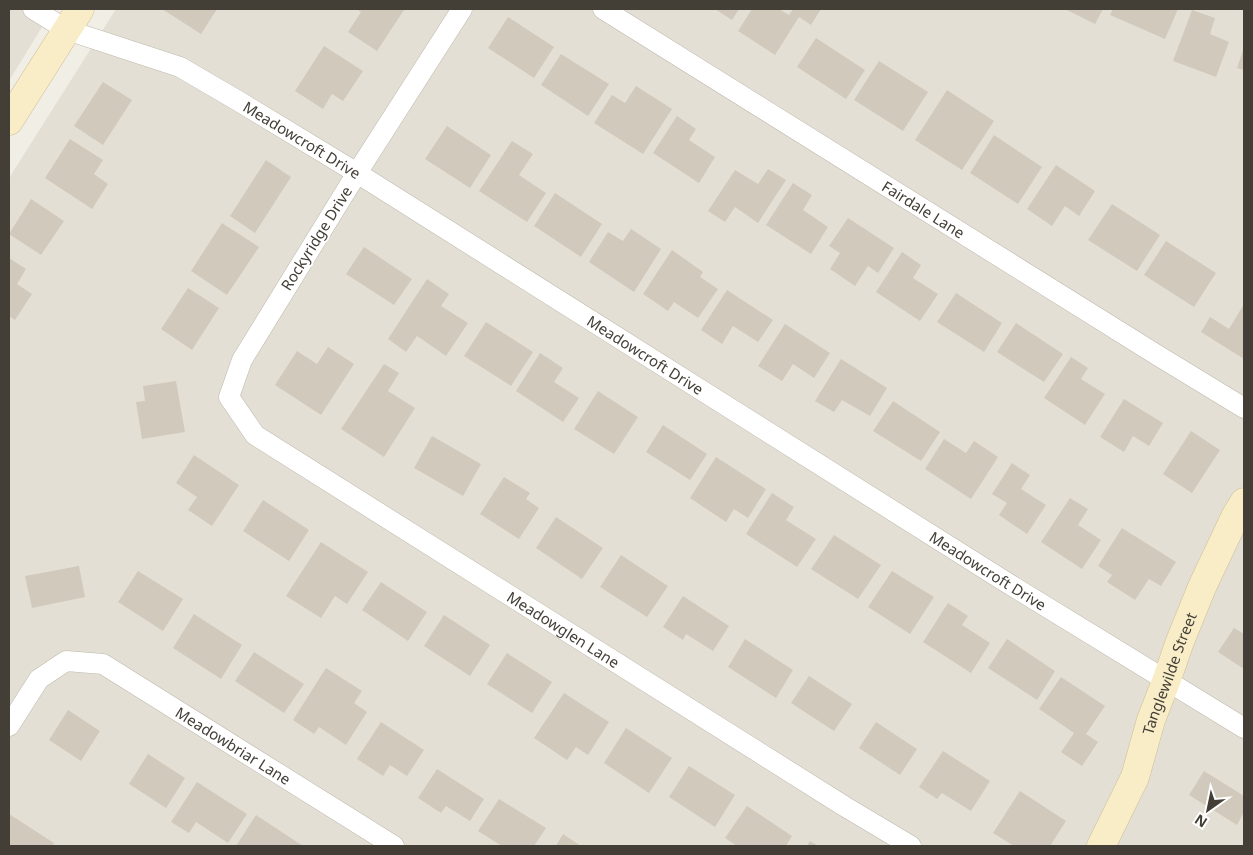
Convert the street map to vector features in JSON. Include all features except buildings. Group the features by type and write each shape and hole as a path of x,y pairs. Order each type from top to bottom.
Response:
{"street":[{"name":"Meadowcroft Drive","path":"34,9 74,19 180,67 240,102 1001,579 1244,728"},
{"name":"Rockyridge Drive","path":"229,397 242,360 356,173 462,9"},
{"name":"Fairdale Lane","path":"603,9 1156,355 1244,408"},
{"path":"9,121 74,19"},
{"name":"Meadowglen Lane","path":"229,397 255,435 911,846"},
{"name":"Tanglewilde Street","path":"1101,846 1135,777 1151,720 1202,587 1244,502"},
{"name":"Meadowbriar Lane","path":"9,726 39,679 66,661 103,664 394,846"}],"shaded area":[{"path":"9,9 53,9 9,81"},
{"path":"116,9 1244,9 1244,846 9,846 9,178"}]}
